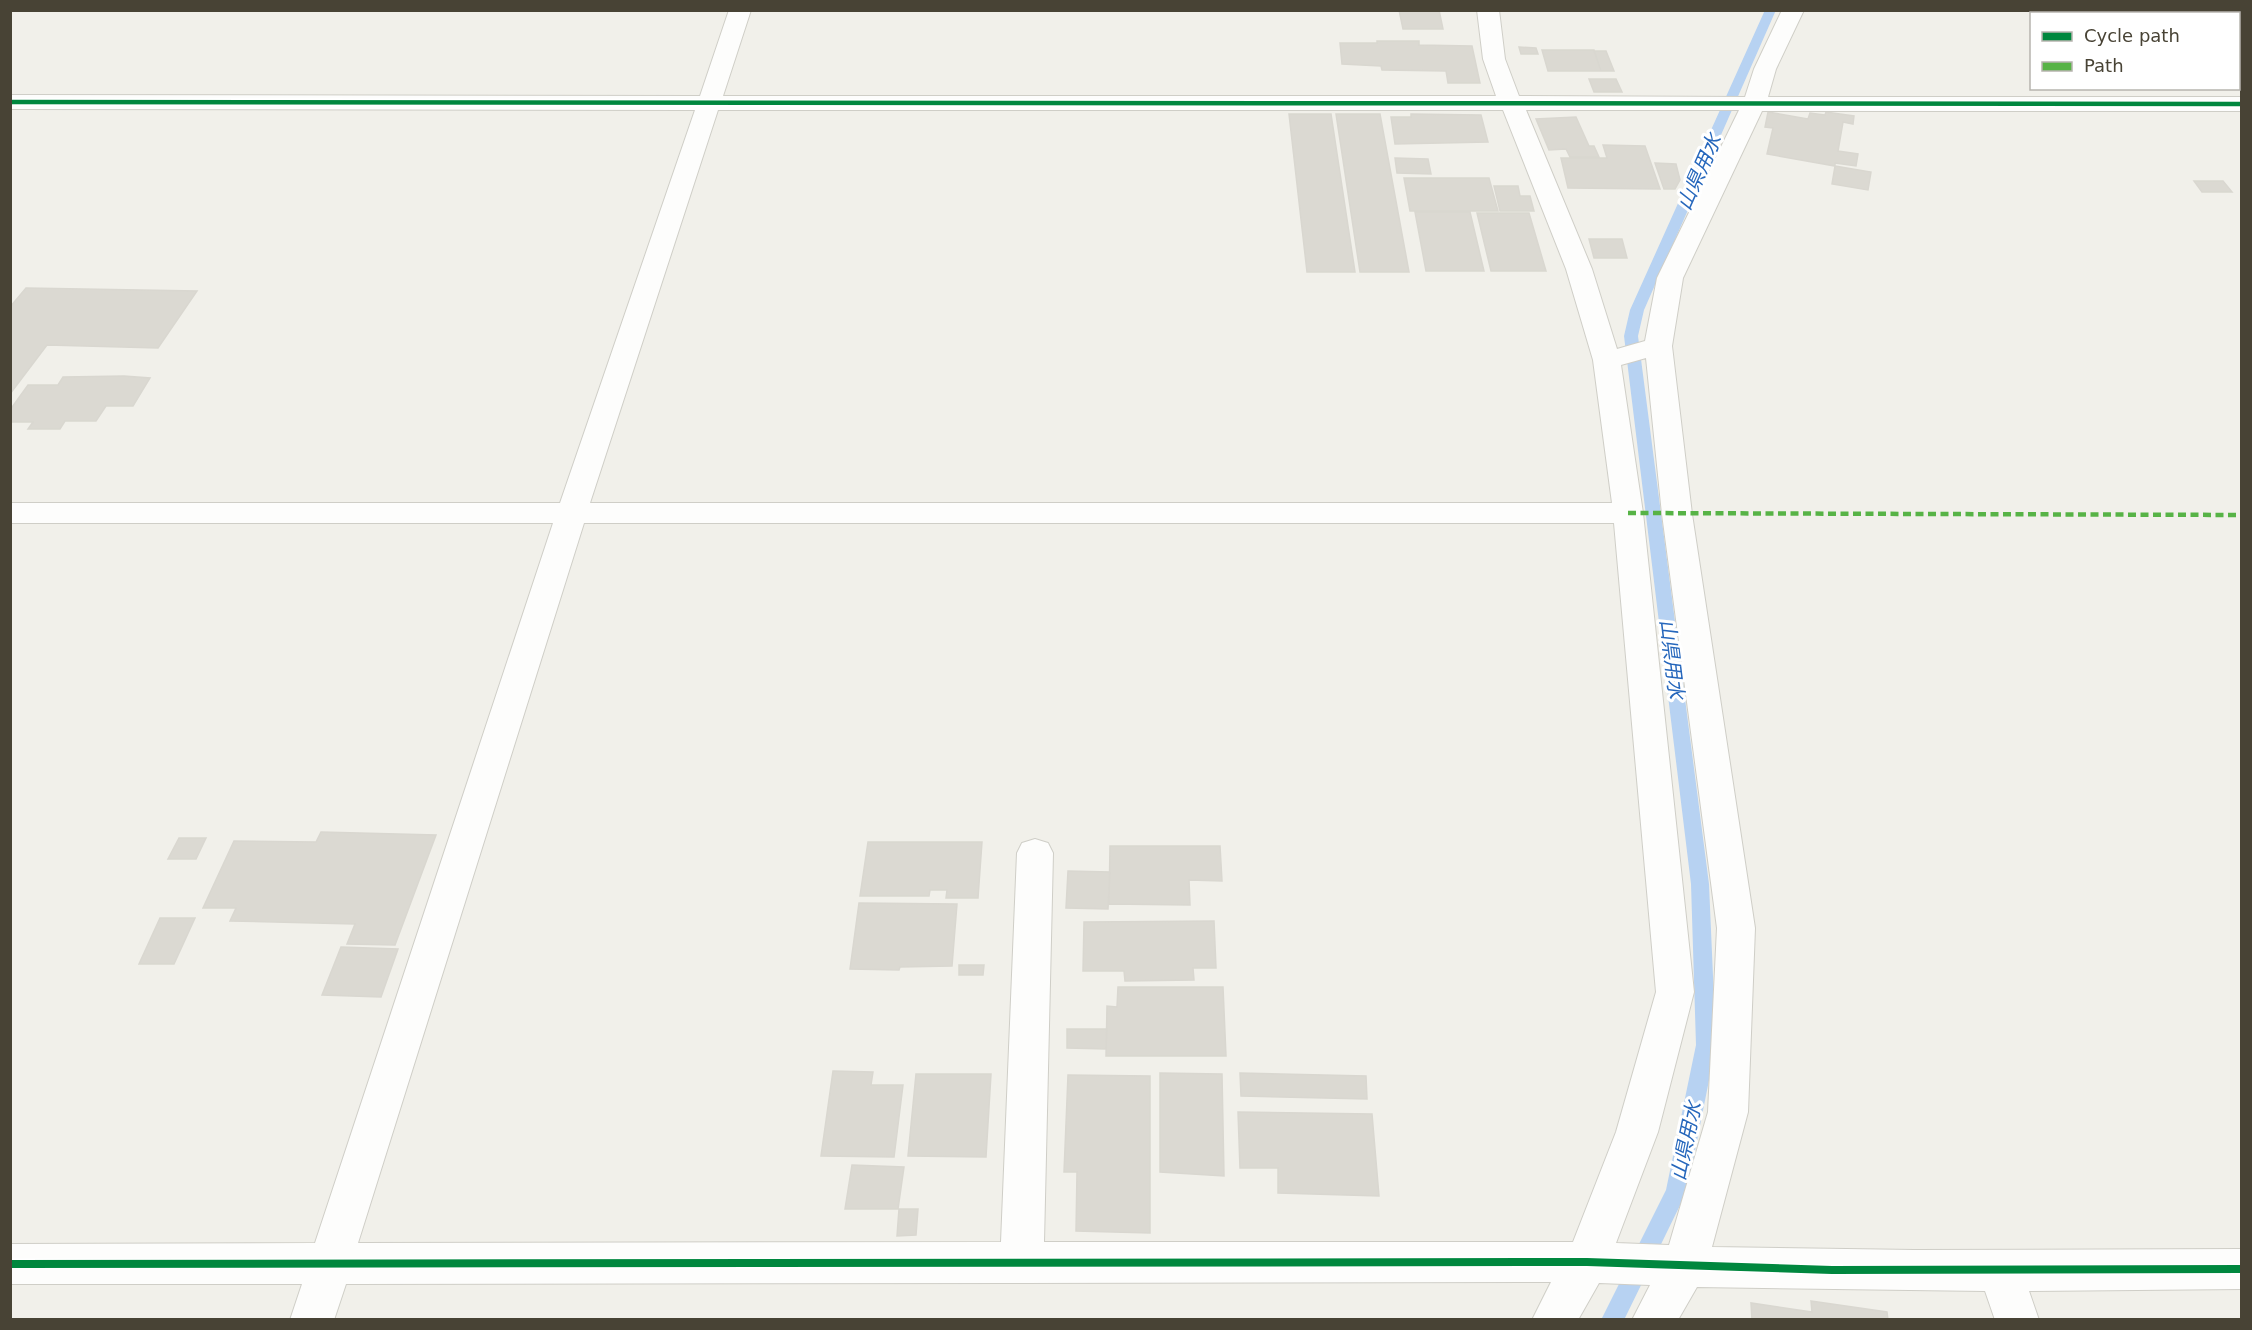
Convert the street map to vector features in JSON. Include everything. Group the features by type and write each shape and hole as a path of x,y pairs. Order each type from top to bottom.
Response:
{"street":[{"path":"312,1320 572,515 740,10"},
{"path":"1488,10 1490,39 1503,92 1512,104 1579,268 1607,360 1628,513 1675,992 1637,1132 1587,1262 1554,1320"},
{"path":"1654,1320 1684,1268 1728,1112 1736,928 1677,514 1658,346 1670,278 1754,103 1765,69 1793,10"},
{"path":"10,102 2241,104"},
{"path":"1607,360 1658,346"},
{"path":"10,513 572,515 1628,513"},
{"path":"1022,1263 1035,853"},
{"path":"10,1264 1587,1262 1684,1268 2001,1271 2241,1269"},
{"path":"2001,1271 2017,1320"}],"building":[{"path":"1399,10 1439,10 1443,29 1403,29"},
{"path":"1377,41 1419,41 1419,45 1472,46 1480,83 1448,83 1446,71 1382,70 1381,66 1342,64 1340,43 1377,43"},
{"path":"1519,47 1536,48 1538,54 1521,54"},
{"path":"1542,50 1594,50 1601,71 1548,71"},
{"path":"1594,51 1606,51 1614,71 1601,71"},
{"path":"1589,79 1616,79 1622,92 1594,92"},
{"path":"1768,112 1808,119 1810,113 1825,115 1826,112 1854,116 1853,124 1843,122 1838,151 1858,154 1856,166 1835,163 1835,166 1767,154 1773,128 1765,127"},
{"path":"1289,114 1331,114 1355,272 1307,272"},
{"path":"1336,114 1380,114 1409,272 1360,272"},
{"path":"1411,114 1481,115 1488,142 1395,144 1391,117 1411,117"},
{"path":"1576,117 1589,146 1594,146 1599,157 1570,157 1566,149 1549,150 1536,119"},
{"path":"1603,145 1645,146 1660,189 1568,188 1561,158 1607,158"},
{"path":"1395,158 1428,159 1431,174 1397,173"},
{"path":"1655,163 1676,164 1680,180 1675,189 1664,189"},
{"path":"1835,166 1871,172 1868,190 1832,184"},
{"path":"1404,178 1489,178 1498,211 1410,211"},
{"path":"2194,181 2223,181 2232,192 2202,192"},
{"path":"1494,186 1518,186 1520,196 1530,196 1534,211 1500,211"},
{"path":"1415,212 1470,212 1484,271 1426,271"},
{"path":"1477,213 1529,213 1546,271 1491,271"},
{"path":"1589,239 1622,239 1627,258 1594,258"},
{"path":"26,288 197,291 158,348 47,345 10,394 10,307"},
{"path":"63,377 150,378 133,406 106,406 96,421 65,421 60,429 28,429 33,422 10,422 10,410 28,385 58,385"},
{"path":"321,832 436,835 395,945 347,944 355,924 230,921 236,908 203,908 234,841 316,842"},
{"path":"179,838 206,838 196,859 168,859"},
{"path":"868,842 982,842 978,898 946,898 947,890 930,890 929,896 860,896"},
{"path":"1110,846 1220,846 1222,881 1189,880 1190,905 1109,904"},
{"path":"1068,871 1110,872 1108,909 1066,908"},
{"path":"859,903 957,904 952,966 900,967 899,970 850,969"},
{"path":"160,918 195,918 174,964 139,964"},
{"path":"1214,921 1216,968 1193,968 1194,980 1125,981 1124,971 1083,971 1084,922"},
{"path":"341,947 398,949 381,997 322,995"},
{"path":"959,965 984,965 983,975 959,975"},
{"path":"1118,987 1223,987 1226,1056 1106,1056 1107,1006 1117,1007"},
{"path":"1067,1029 1107,1029 1106,1049 1067,1048"},
{"path":"833,1071 873,1072 871,1085 903,1085 894,1157 821,1156"},
{"path":"1160,1073 1222,1074 1224,1176 1160,1172"},
{"path":"1240,1073 1366,1076 1367,1099 1241,1096"},
{"path":"916,1074 991,1074 986,1157 908,1156"},
{"path":"1068,1075 1150,1076 1150,1233 1076,1231 1077,1172 1064,1172"},
{"path":"1238,1112 1372,1114 1379,1196 1278,1193 1278,1168 1240,1168"},
{"path":"852,1165 904,1167 898,1209 845,1209"},
{"path":"899,1209 918,1209 916,1235 897,1236"},
{"path":"1811,1301 1887,1312 1888,1320 1752,1320 1751,1303 1812,1312"}],"waterway":[{"name":"山県用水","path":"1612,1320 1676,1191 1706,1045 1700,884 1631,336 1637,310 1771,10"}],"marked path":[{"path":"1628,513 2242,515"}],"cycle path":[{"path":"10,102 2242,104"},
{"path":"10,1264 1587,1262 1832,1270 2242,1269"}]}
